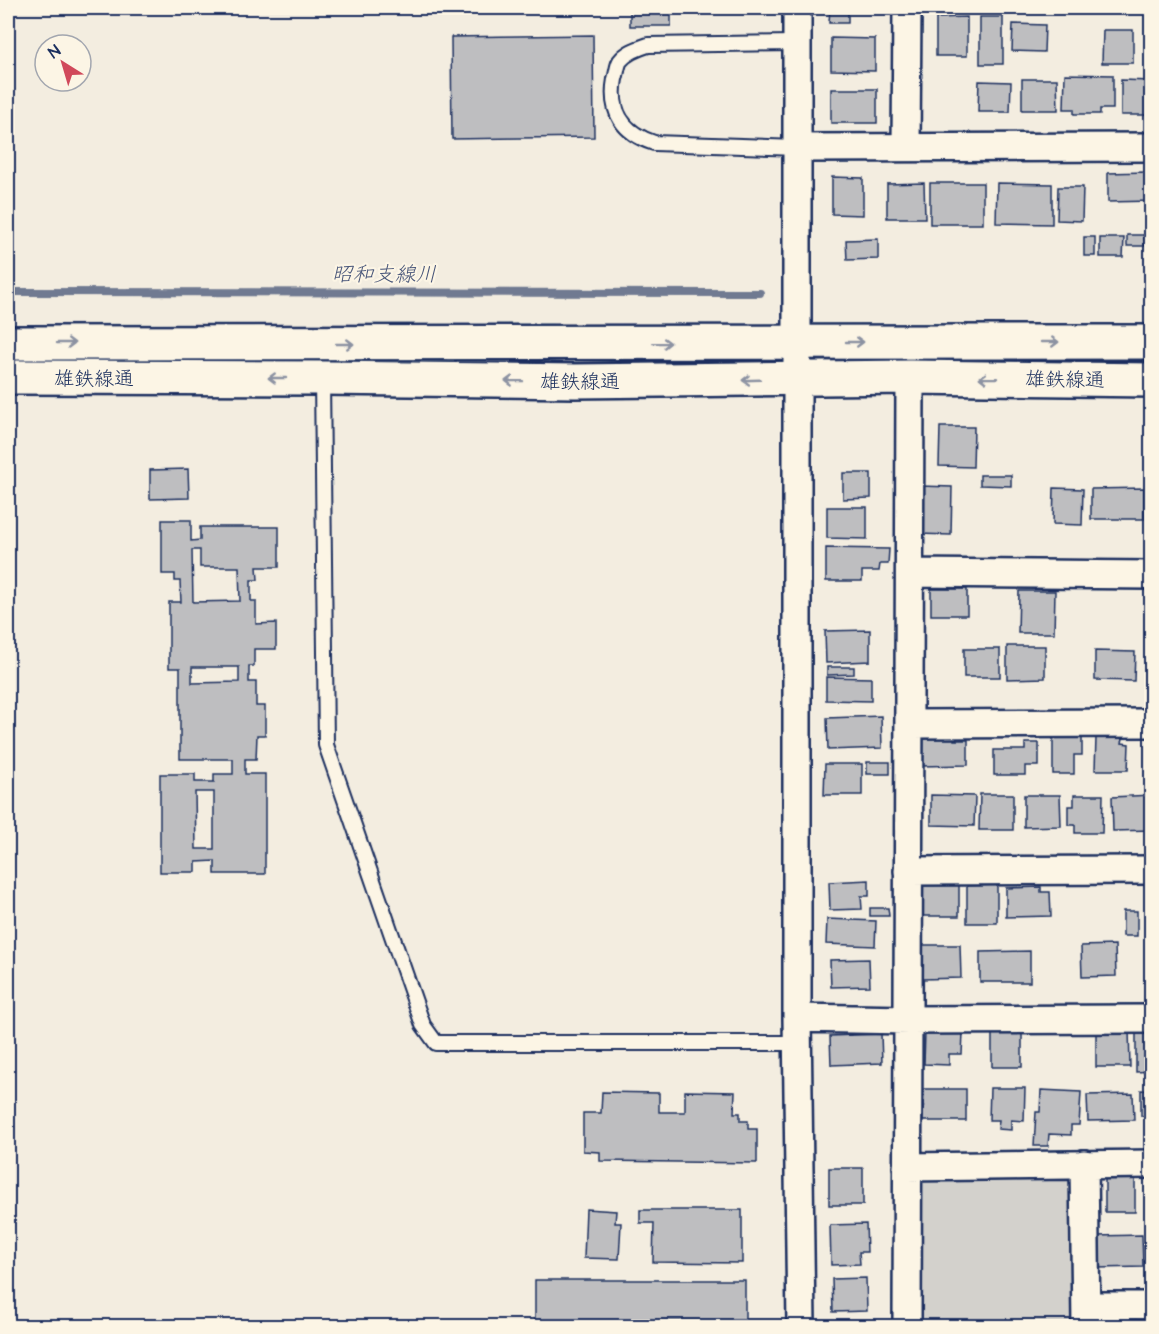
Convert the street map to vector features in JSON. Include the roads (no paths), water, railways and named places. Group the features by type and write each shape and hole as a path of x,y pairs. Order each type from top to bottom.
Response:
{"main road":[{"name":"雄鉄線通","path":"8,343 1152,342"},
{"name":"雄鉄線通","path":"8,377 575,381 910,377 1152,381"}],"street":[{"path":"797,8 797,1030 801,1326"},
{"path":"906,147 907,8"},
{"path":"797,148 1152,147"},
{"path":"907,1326 910,377"},
{"path":"910,573 1152,575"},
{"path":"910,724 1152,723"},
{"path":"908,871 1152,870"},
{"path":"797,1030 908,1020 1152,1019"},
{"path":"1084,1164 1086,1316 1152,1306"},
{"path":"908,1167 1152,1164"}],"lane":[{"path":"797,44 648,45 630,52 619,63 614,86 615,111 624,125 639,138 654,143 797,148"},
{"path":"322,378 326,744 423,1025 436,1043 797,1030"}],"waterway":[{"name":"昭和支線川","path":"8,292 760,293"}]}
